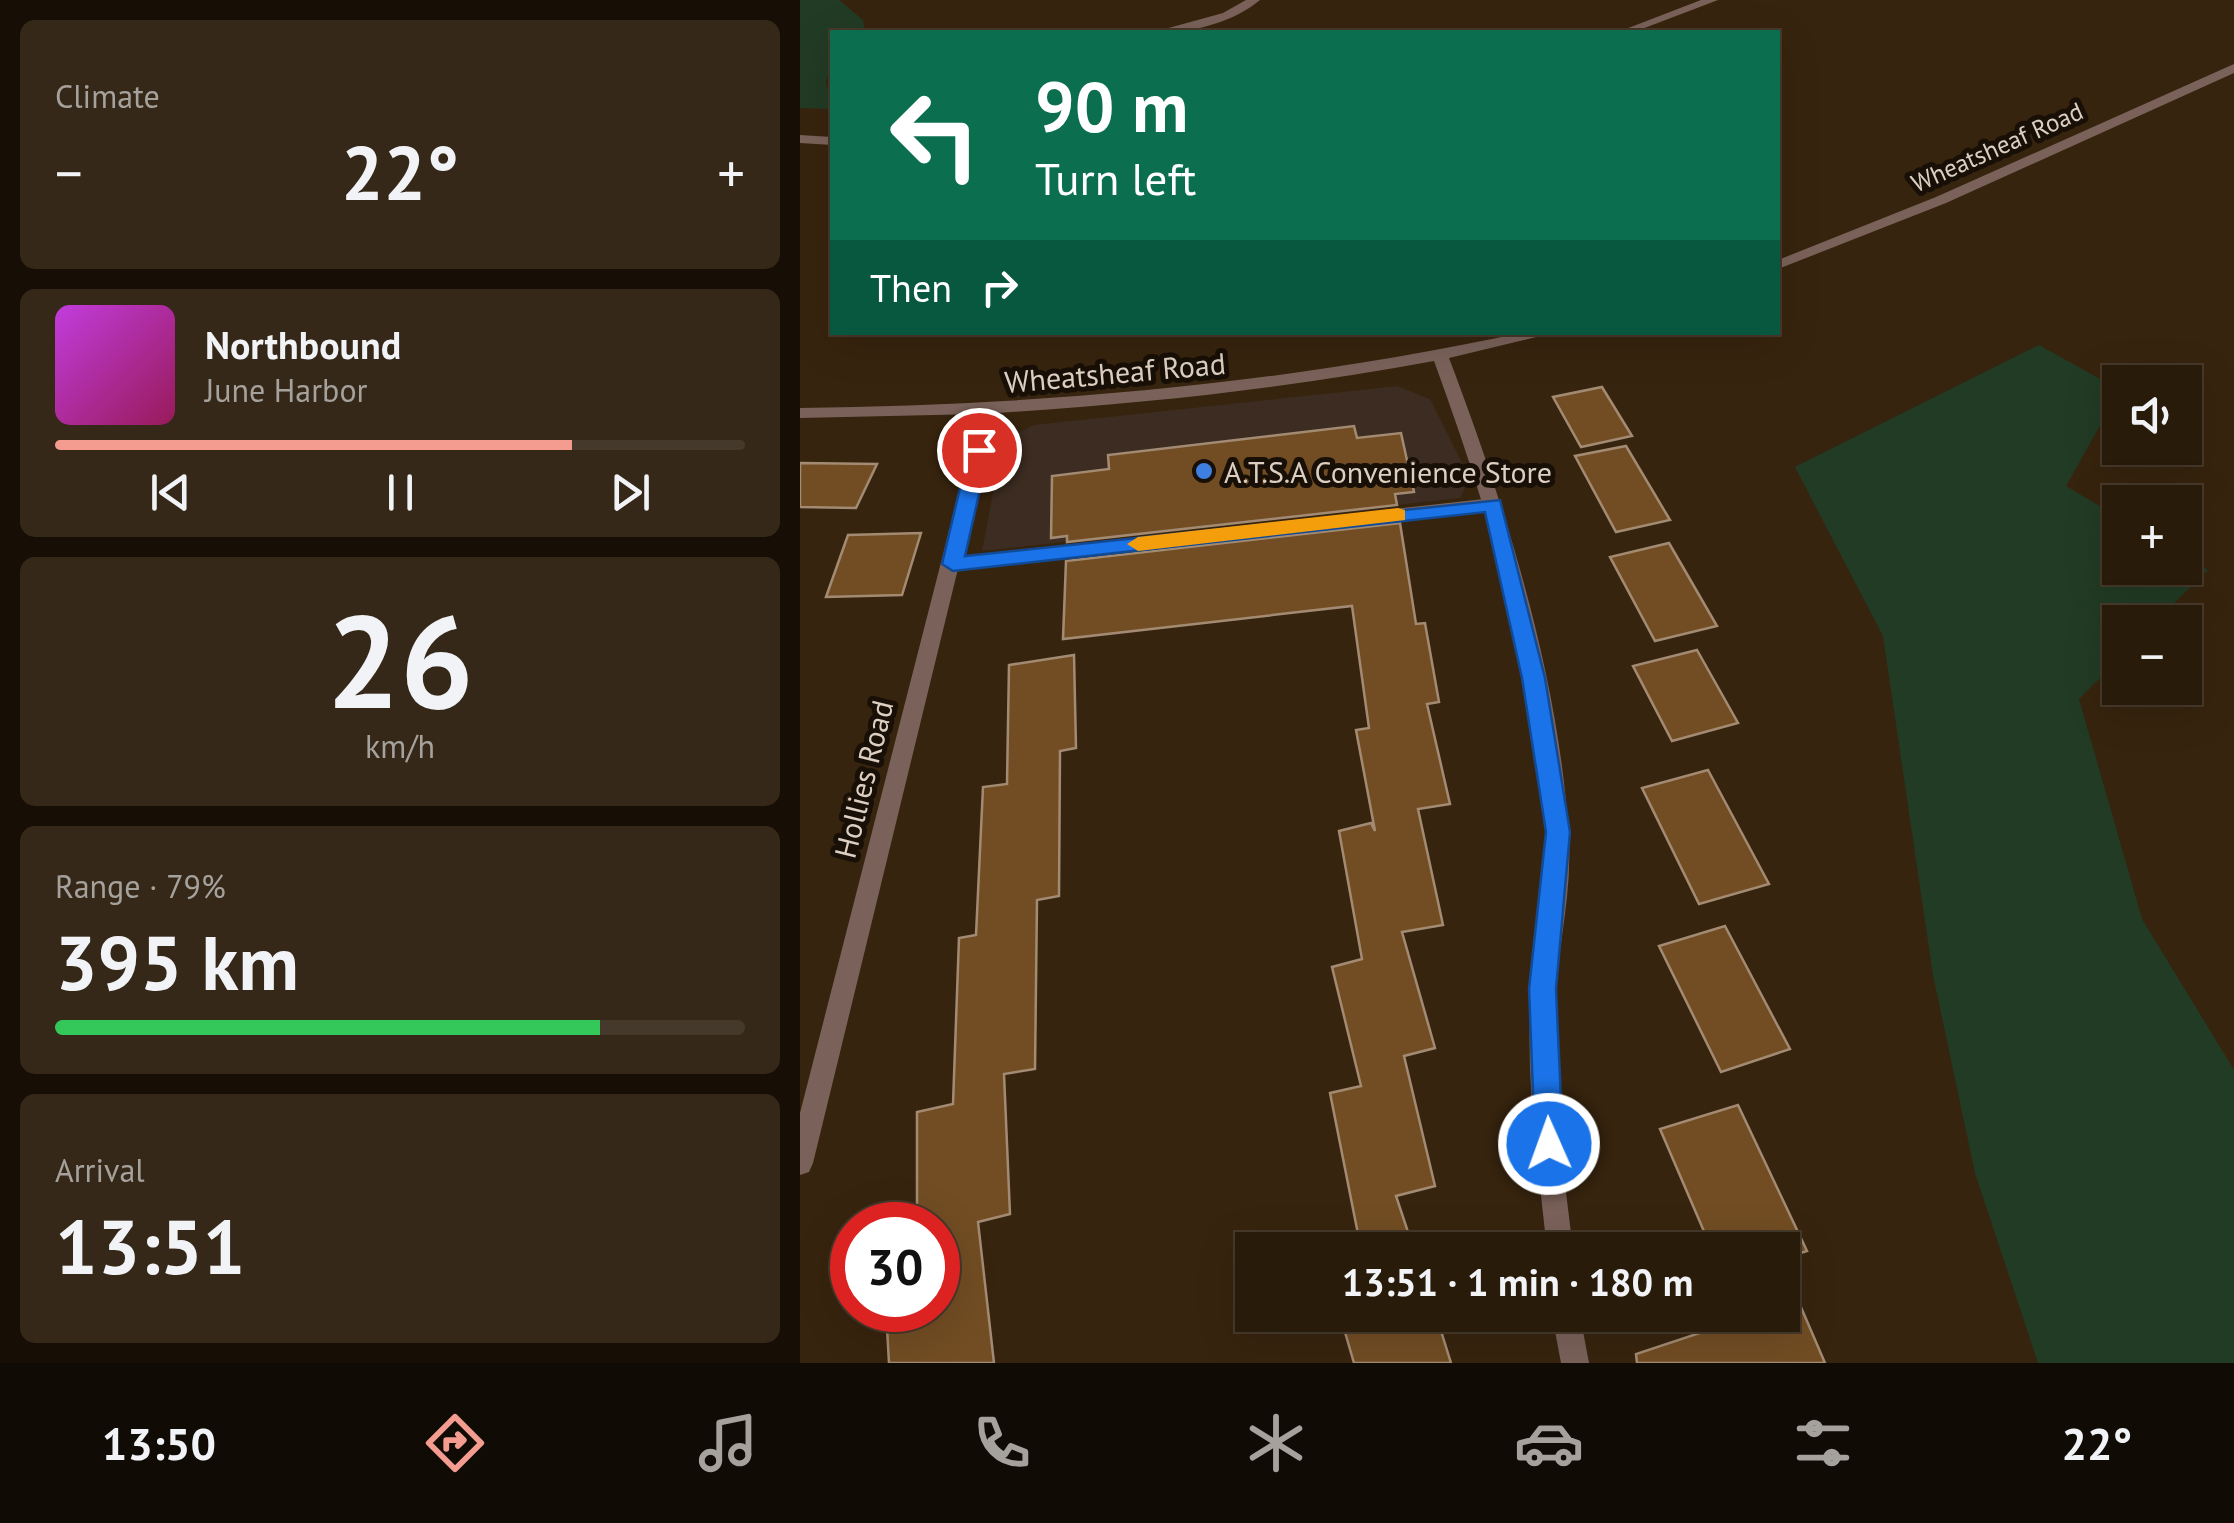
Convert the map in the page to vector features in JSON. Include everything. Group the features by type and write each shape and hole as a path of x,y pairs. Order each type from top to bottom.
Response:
{"street":[{"path":"1168,30 1226,16 1254,0"},
{"path":"1630,30 1712,0"},
{"name":"Wheatsheaf Road","path":"1780,263 1941,200 2234,68"},
{"path":"800,139 830,140"},
{"name":"Wheatsheaf Road","path":"800,413 988,411 1256,386 1441,358 1537,335"},
{"path":"1441,358 1493,504 1534,678 1558,832 1542,989 1549,1144 1558,1232"},
{"name":"Hollies Road","path":"800,1163 894,774 953,564 988,411"},
{"path":"953,564 1493,504"},
{"path":"1569,1332 1575,1363"}],"shaded area":[{"path":"1397,386 1430,399 1470,479 1460,498 982,551 1003,441 1034,425"}],"green space":[{"path":"800,0 839,0 863,20 865,30 830,30 826,82 830,109 800,108"},
{"path":"2039,345 2102,380 2102,422 2066,486 2102,507 2102,585 2193,585 2172,605 2102,605 2102,676 2079,699 2142,919 2234,1070 2234,1363 2038,1363 1975,1173 1933,975 1883,636 1795,467"}],"building":[{"path":"1602,387 1632,436 1581,447 1553,397"},
{"path":"1354,426 1357,438 1401,433 1414,492 1395,494 1397,505 1067,542 1067,536 1051,538 1052,476 1109,469 1108,455"},
{"path":"1626,446 1670,520 1616,532 1575,456"},
{"path":"800,463 877,464 856,508 800,507"},
{"path":"1400,523 1416,624 1425,623 1439,702 1427,704 1450,804 1418,809 1443,925 1402,932 1435,1048 1404,1056 1435,1186 1396,1196 1408,1232 1358,1232 1330,1093 1361,1086 1332,967 1362,959 1339,831 1371,823 1375,831 1356,730 1369,728 1352,606 1063,639 1066,561"},
{"path":"921,533 902,595 826,597 848,535"},
{"path":"1669,543 1717,626 1655,641 1610,557"},
{"path":"1697,650 1738,723 1672,741 1633,666"},
{"path":"1074,655 1076,748 1060,751 1059,896 1037,900 1035,1069 1004,1074 1010,1214 978,1222 994,1363 889,1363 887,1332 960,1332 960,1202 917,1202 917,1112 953,1104 959,938 976,935 983,787 1007,784 1009,665"},
{"path":"1708,770 1769,884 1699,904 1642,788"},
{"path":"1725,926 1790,1049 1721,1072 1659,946"},
{"path":"1738,1105 1798,1232 1704,1232 1660,1129"},
{"path":"1800,1305 1825,1363 1637,1363 1636,1354 1703,1332 1800,1332"},
{"path":"1345,1332 1441,1332 1451,1363 1354,1363"}],"slow traffic":[{"path":"1138,544 1398,515"}],"place":[{"name":"A.T.S.A Convenience Store","path":"1204,471"}],"route":[{"path":"979,450 953,564 1493,504 1534,678 1558,832 1542,989 1549,1144"}]}
